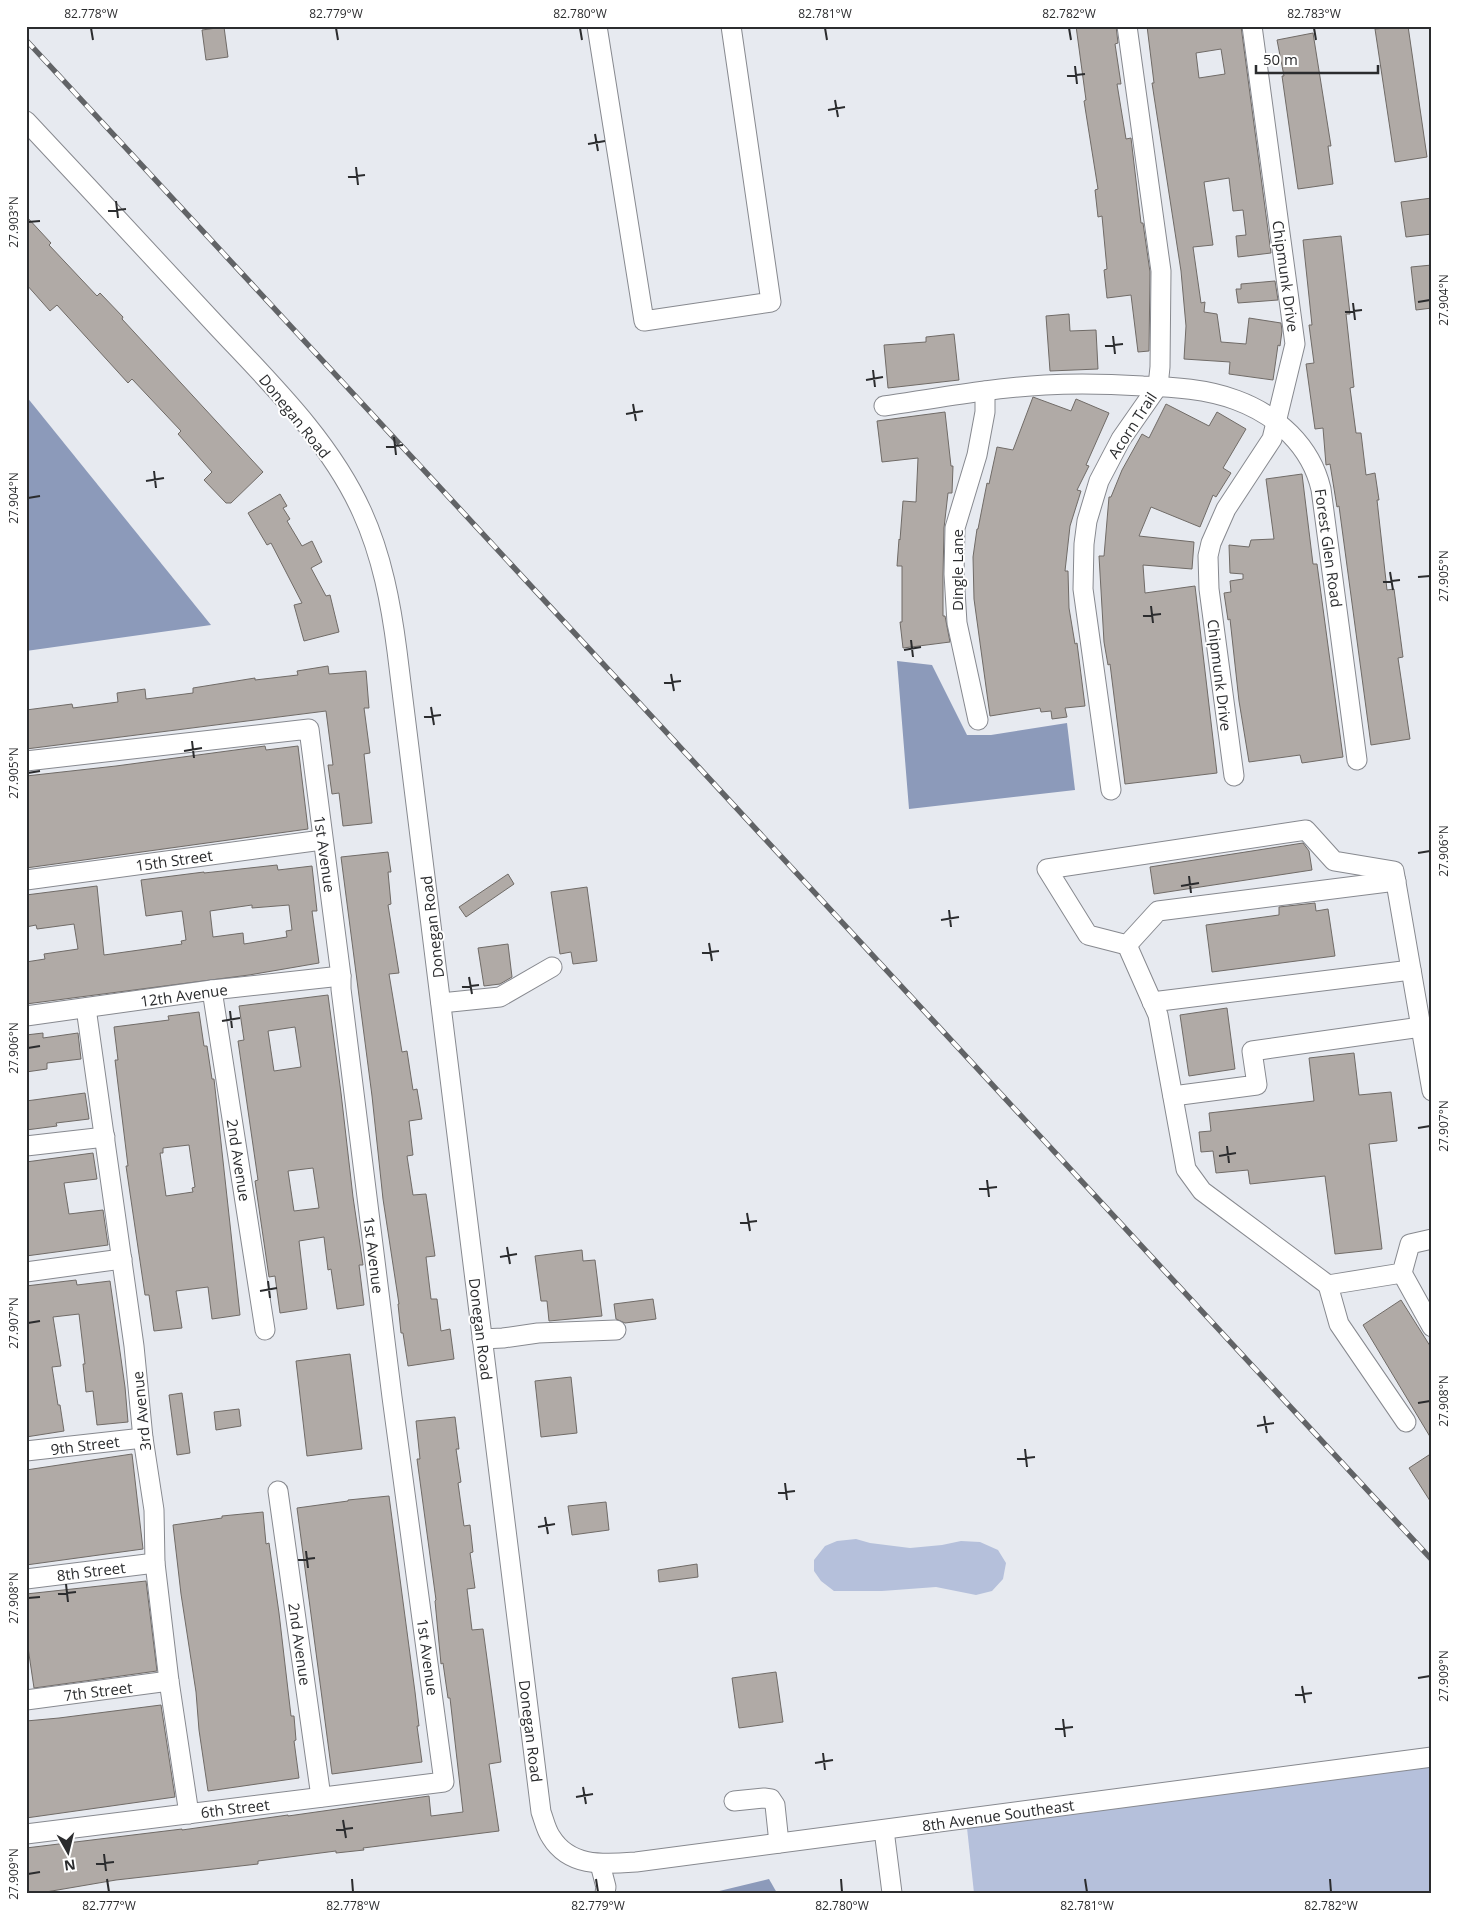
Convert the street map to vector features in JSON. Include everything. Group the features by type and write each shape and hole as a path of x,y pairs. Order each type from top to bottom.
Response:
{"street":[{"path":"598,26 644,321 770,302 731,26"},
{"name":"Acorn Trail","path":"1111,790 1083,589 1084,544 1092,503 1108,461 1158,386 1161,271 1127,26"},
{"name":"Chipmunk Drive","path":"1234,776 1209,589 1208,556 1211,543 1226,509 1272,440 1295,344 1252,26"},
{"name":"Donegan Road","path":"26,120 310,429 340,472 362,512 378,554 391,609 542,1812 550,1837 565,1853"},
{"name":"Forest Glen Road","path":"884,406 1048,384 1116,384 1158,386 1218,394 1254,408 1277,421 1307,453 1318,476 1357,760"},
{"name":"Dingle Lane","path":"978,720 957,624 954,574 955,528 980,440 985,412 985,391"},
{"name":"1st Avenue","path":"26,761 309,728 392,1397 444,1782"},
{"path":"1406,1422 1339,1324 1328,1285 1202,1192 1186,1169 1158,1015 1127,946 1088,934 1047,869 1306,830 1334,861 1394,871 1432,1092"},
{"name":"15th Street","path":"26,880 322,840"},
{"path":"1127,946 1158,911 1396,881"},
{"path":"441,1003 500,997 552,967"},
{"path":"1152,1002 1411,970"},
{"name":"12th Avenue","path":"26,1016 212,990 341,976"},
{"name":"2nd Avenue","path":"212,990 265,1330"},
{"name":"3rd Avenue","path":"86,1008 134,1346 154,1510 155,1562 169,1681 189,1814"},
{"path":"1173,1096 1257,1085 1252,1051 1421,1027"},
{"path":"26,1146 105,1137"},
{"path":"1432,1239 1410,1244 1402,1273 1432,1327"},
{"path":"26,1272 122,1259"},
{"path":"1328,1285 1402,1273"},
{"path":"482,1339 616,1330"},
{"name":"9th Street","path":"26,1451 144,1438"},
{"name":"2nd Avenue","path":"278,1491 321,1797"},
{"name":"8th Street","path":"26,1579 155,1562"},
{"name":"7th Street","path":"26,1700 169,1681"},
{"name":"8th Avenue Southeast","path":"565,1853 578,1860 600,1864 636,1862 1432,1757"},
{"name":"6th Street","path":"26,1834 444,1782"},
{"path":"734,1801 772,1799 775,1805 779,1843"},
{"path":"884,1830 892,1893"},
{"path":"600,1864 606,1887 604,1893"}],"shaded area":[{"path":"26,396 211,625 26,651"},
{"path":"897,661 932,665 967,735 991,735 1067,723 1075,790 909,809"},
{"path":"856,1539 870,1543 910,1548 961,1541 980,1542 998,1550 1006,1563 1003,1579 992,1591 976,1595 936,1587 882,1591 834,1591 821,1581 814,1571 814,1560 825,1546 837,1541"},
{"path":"1432,1767 1432,1893 974,1893 967,1828"},
{"path":"769,1879 777,1893 711,1893"}],"building":[{"path":"1076,26 1116,26 1118,43 1115,44 1121,84 1117,84 1126,139 1131,138 1141,223 1143,223 1150,272 1149,351 1138,352 1131,295 1107,298 1104,270 1107,269 1102,216 1098,217 1095,190 1098,189 1084,101 1086,100"},
{"path":"1147,26 1241,26 1271,253 1238,257 1236,236 1246,235 1243,210 1233,211 1229,178 1204,182 1213,245 1193,247 1201,303 1205,302 1204,312 1217,314 1221,342 1246,344 1249,318 1281,323 1280,346 1278,345 1273,380 1229,374 1230,362 1184,359 1186,326 1181,271 1152,83 1154,83","holes":["1221,49 1225,74 1199,78 1196,53"]},
{"path":"1386,26 1408,26 1427,157 1395,162 1375,29 1386,28"},
{"path":"224,27 228,57 206,60 202,30"},
{"path":"1313,33 1331,146 1328,146 1333,184 1298,189 1282,76 1284,76 1277,40"},
{"path":"1432,198 1432,234 1406,237 1401,202"},
{"path":"26,216 51,243 49,245 97,296 100,293 123,317 122,319 263,472 231,503 226,503 204,480 212,472 178,434 181,431 132,379 128,383 57,305 50,311 26,284"},
{"path":"1341,236 1350,314 1346,314 1354,387 1350,388 1356,433 1361,433 1366,475 1375,473 1387,590 1394,589 1403,657 1398,658 1410,739 1371,745 1339,506 1337,507 1330,464 1326,465 1323,428 1315,429 1306,364 1314,363 1309,325 1312,325 1303,240"},
{"path":"1432,265 1432,308 1416,310 1411,267"},
{"path":"1275,281 1278,300 1238,303 1236,289 1241,289 1241,284"},
{"path":"1069,314 1070,331 1096,330 1098,369 1050,371 1046,316"},
{"path":"954,334 959,380 888,388 884,345 926,342 926,337"},
{"path":"1033,397 1071,411 1076,399 1109,413 1086,465 1089,466 1077,490 1081,491 1070,526 1065,571 1068,571 1069,608 1075,644 1077,643 1085,706 1065,708 1067,717 1052,719 1051,711 1041,712 1040,708 990,716 974,599 973,557 977,529 997,447 1013,450"},
{"path":"1166,404 1209,426 1217,412 1246,429 1223,468 1231,473 1216,497 1213,495 1200,527 1151,507 1139,536 1194,542 1192,569 1143,565 1145,593 1195,586 1217,773 1125,784 1110,664 1108,665 1104,642 1099,556 1104,556 1109,497 1111,497 1122,470 1142,434 1149,438"},
{"path":"945,412 951,466 953,466 952,493 948,493 944,528 943,576 943,616 945,616 950,642 903,648 900,622 902,622 902,566 897,566 899,539 903,501 916,502 918,458 882,462 877,421"},
{"path":"1302,474 1313,564 1317,564 1343,757 1302,763 1300,755 1249,762 1239,701 1230,619 1228,620 1224,593 1231,592 1230,581 1243,579 1243,574 1230,573 1229,545 1249,547 1251,540 1274,539 1266,479"},
{"path":"280,494 287,506 283,508 290,519 287,521 302,546 312,541 322,562 311,568 326,596 330,595 339,632 304,641 294,605 302,603 271,543 267,545 248,513"},
{"path":"328,666 329,674 366,671 369,708 364,708 370,753 364,754 372,823 343,826 339,793 332,794 328,765 333,765 326,711 26,749 26,710 72,704 73,708 118,702 117,693 145,689 146,699 193,693 193,688 255,678 255,680 298,675 297,671"},
{"path":"265,746 266,750 298,746 308,829 26,868 26,776"},
{"path":"1303,843 1309,851 1312,870 1154,894 1150,867"},
{"path":"388,852 391,872 388,872 391,904 388,905 399,973 389,974 402,1052 407,1051 413,1090 417,1089 422,1119 409,1121 413,1155 407,1156 413,1195 426,1194 435,1256 426,1257 431,1299 437,1299 441,1331 450,1329 454,1359 408,1366 403,1333 401,1333 399,1304 383,1199 372,1096 341,857"},
{"path":"277,865 278,870 312,866 317,911 312,911 319,963 249,975 26,1004 26,962 45,959 44,954 78,949 74,924 37,929 36,925 26,927 26,895 97,886 104,955 182,944 181,941 186,940 182,911 146,916 141,880","holes":["252,905 252,908 289,905 292,930 286,931 287,937 244,944 243,933 213,937 210,911"]},
{"path":"508,874 514,884 466,917 459,907"},
{"path":"587,887 597,961 573,964 571,952 560,954 551,892"},
{"path":"1315,903 1316,911 1328,909 1335,956 1212,972 1206,925 1279,915 1279,907"},
{"path":"508,944 512,977 500,984 484,986 478,948"},
{"path":"328,995 363,1265 359,1265 364,1305 337,1309 331,1269 328,1270 324,1237 299,1241 307,1309 280,1313 275,1276 269,1277 255,1181 258,1180 238,1041 244,1040 239,1006","holes":["295,1027 301,1067 274,1071 268,1031","313,1168 319,1208 294,1211 288,1171"]},
{"path":"1227,1008 1235,1069 1189,1076 1180,1015"},
{"path":"199,1012 204,1046 207,1046 212,1079 214,1079 240,1315 212,1319 208,1287 176,1291 182,1328 154,1331 149,1295 145,1295 126,1166 128,1166 115,1060 118,1060 114,1027 169,1020 168,1016","holes":["189,1145 195,1187 192,1188 193,1192 166,1196 160,1153 163,1153 163,1148"]},
{"path":"43,1033 43,1038 78,1033 81,1059 47,1063 47,1069 26,1072 26,1035"},
{"path":"1354,1053 1359,1095 1391,1092 1397,1141 1369,1144 1382,1249 1335,1254 1325,1176 1250,1184 1248,1170 1216,1173 1213,1151 1201,1152 1199,1132 1211,1131 1209,1113 1314,1101 1309,1058"},
{"path":"85,1093 89,1119 56,1123 57,1126 26,1130 26,1115 28,1115 26,1101"},
{"path":"93,1153 97,1179 64,1183 69,1214 103,1210 108,1245 26,1256 26,1162"},
{"path":"582,1250 583,1261 595,1260 602,1316 549,1321 547,1301 541,1301 535,1256"},
{"path":"76,1280 77,1285 110,1281 128,1422 97,1425 93,1391 86,1392 83,1364 85,1364 79,1314 53,1317 61,1366 52,1367 64,1431 26,1437 26,1286"},
{"path":"653,1299 656,1319 625,1323 616,1319 614,1304"},
{"path":"1401,1300 1432,1349 1432,1440 1363,1325"},
{"path":"350,1354 362,1449 307,1456 296,1361"},
{"path":"571,1377 577,1433 541,1437 535,1381"},
{"path":"182,1393 190,1453 177,1455 169,1395"},
{"path":"239,1409 241,1426 216,1430 214,1412"},
{"path":"455,1417 459,1449 456,1449 461,1482 458,1483 464,1526 470,1525 473,1552 470,1553 475,1588 467,1589 472,1630 483,1629 501,1762 489,1764 499,1831 363,1848 364,1850 336,1853 336,1851 258,1861 258,1864 116,1880 40,1893 26,1893 26,1848 182,1830 429,1796 431,1816 463,1812 450,1698 448,1698 443,1663 441,1664 436,1600 417,1459 420,1459 416,1421"},
{"path":"1432,1453 1432,1504 1409,1468"},
{"path":"132,1454 143,1549 26,1565 26,1470"},
{"path":"389,1496 415,1692 422,1762 332,1774 297,1508"},
{"path":"606,1502 609,1530 572,1535 568,1506"},
{"path":"263,1512 266,1544 269,1543 279,1613 291,1716 294,1716 296,1740 294,1741 299,1778 208,1791 173,1525 222,1518 222,1516"},
{"path":"697,1564 698,1577 659,1582 658,1570"},
{"path":"146,1581 157,1671 34,1688 26,1634 26,1594"},
{"path":"776,1672 783,1722 739,1728 732,1678"},
{"path":"161,1705 175,1797 26,1818 26,1721"}],"railway":[{"path":"26,40 1432,1560"}]}
